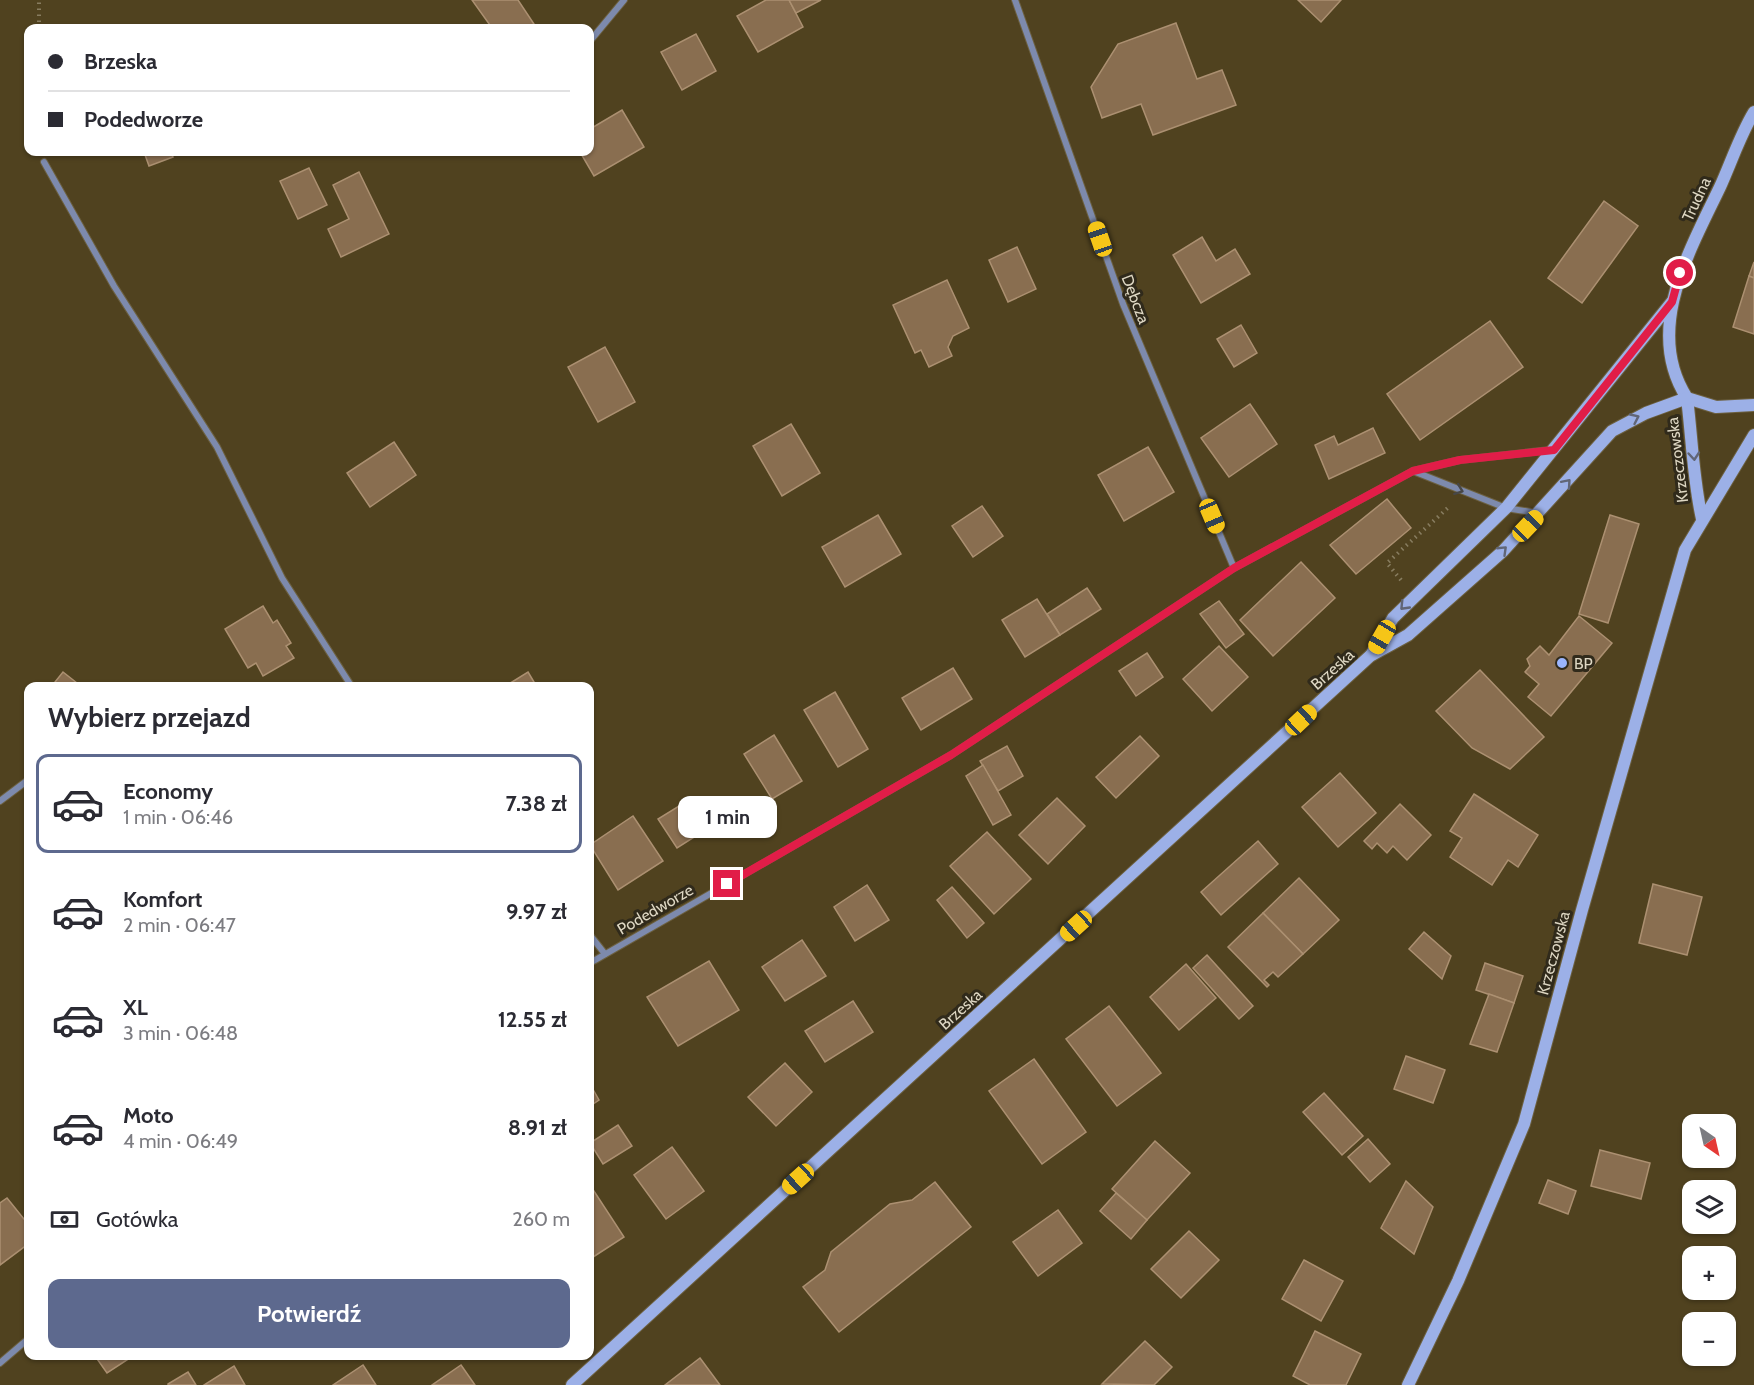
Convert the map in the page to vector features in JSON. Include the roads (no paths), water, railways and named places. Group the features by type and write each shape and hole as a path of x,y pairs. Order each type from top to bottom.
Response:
{"main road":[{"name":"Trudna","path":"1672,302 1680,273 1754,112"},
{"name":"Krzeczowska","path":"1672,302 1670,348 1679,386 1687,398 1695,456 1695,488 1702,519"},
{"name":"Brzeska","path":"1370,657 1393,618 1506,508 1672,302"},
{"name":"Brzeska","path":"572,1385 1370,657 1408,636 1503,551 1540,513 1612,431 1646,414 1687,398"},
{"path":"1687,398 1716,407 1754,405"},
{"name":"Krzeczowska","path":"1408,1385 1458,1281 1524,1124 1582,910 1685,550 1754,435"}],"street":[{"path":"594,36 624,0"},
{"name":"Dębcza","path":"1015,0 1123,304 1234,568"},
{"path":"44,162 114,286 217,447 282,578 349,682"},
{"name":"Podedworze","path":"594,961 951,755 1234,568 1413,471 1460,460 1554,450"},
{"path":"1413,471 1506,508 1540,513"},
{"path":"0,801 24,783"},
{"path":"594,940 605,954"},
{"path":"0,1363 24,1342"}],"place":[{"name":"BP","path":"1562,663"}]}
